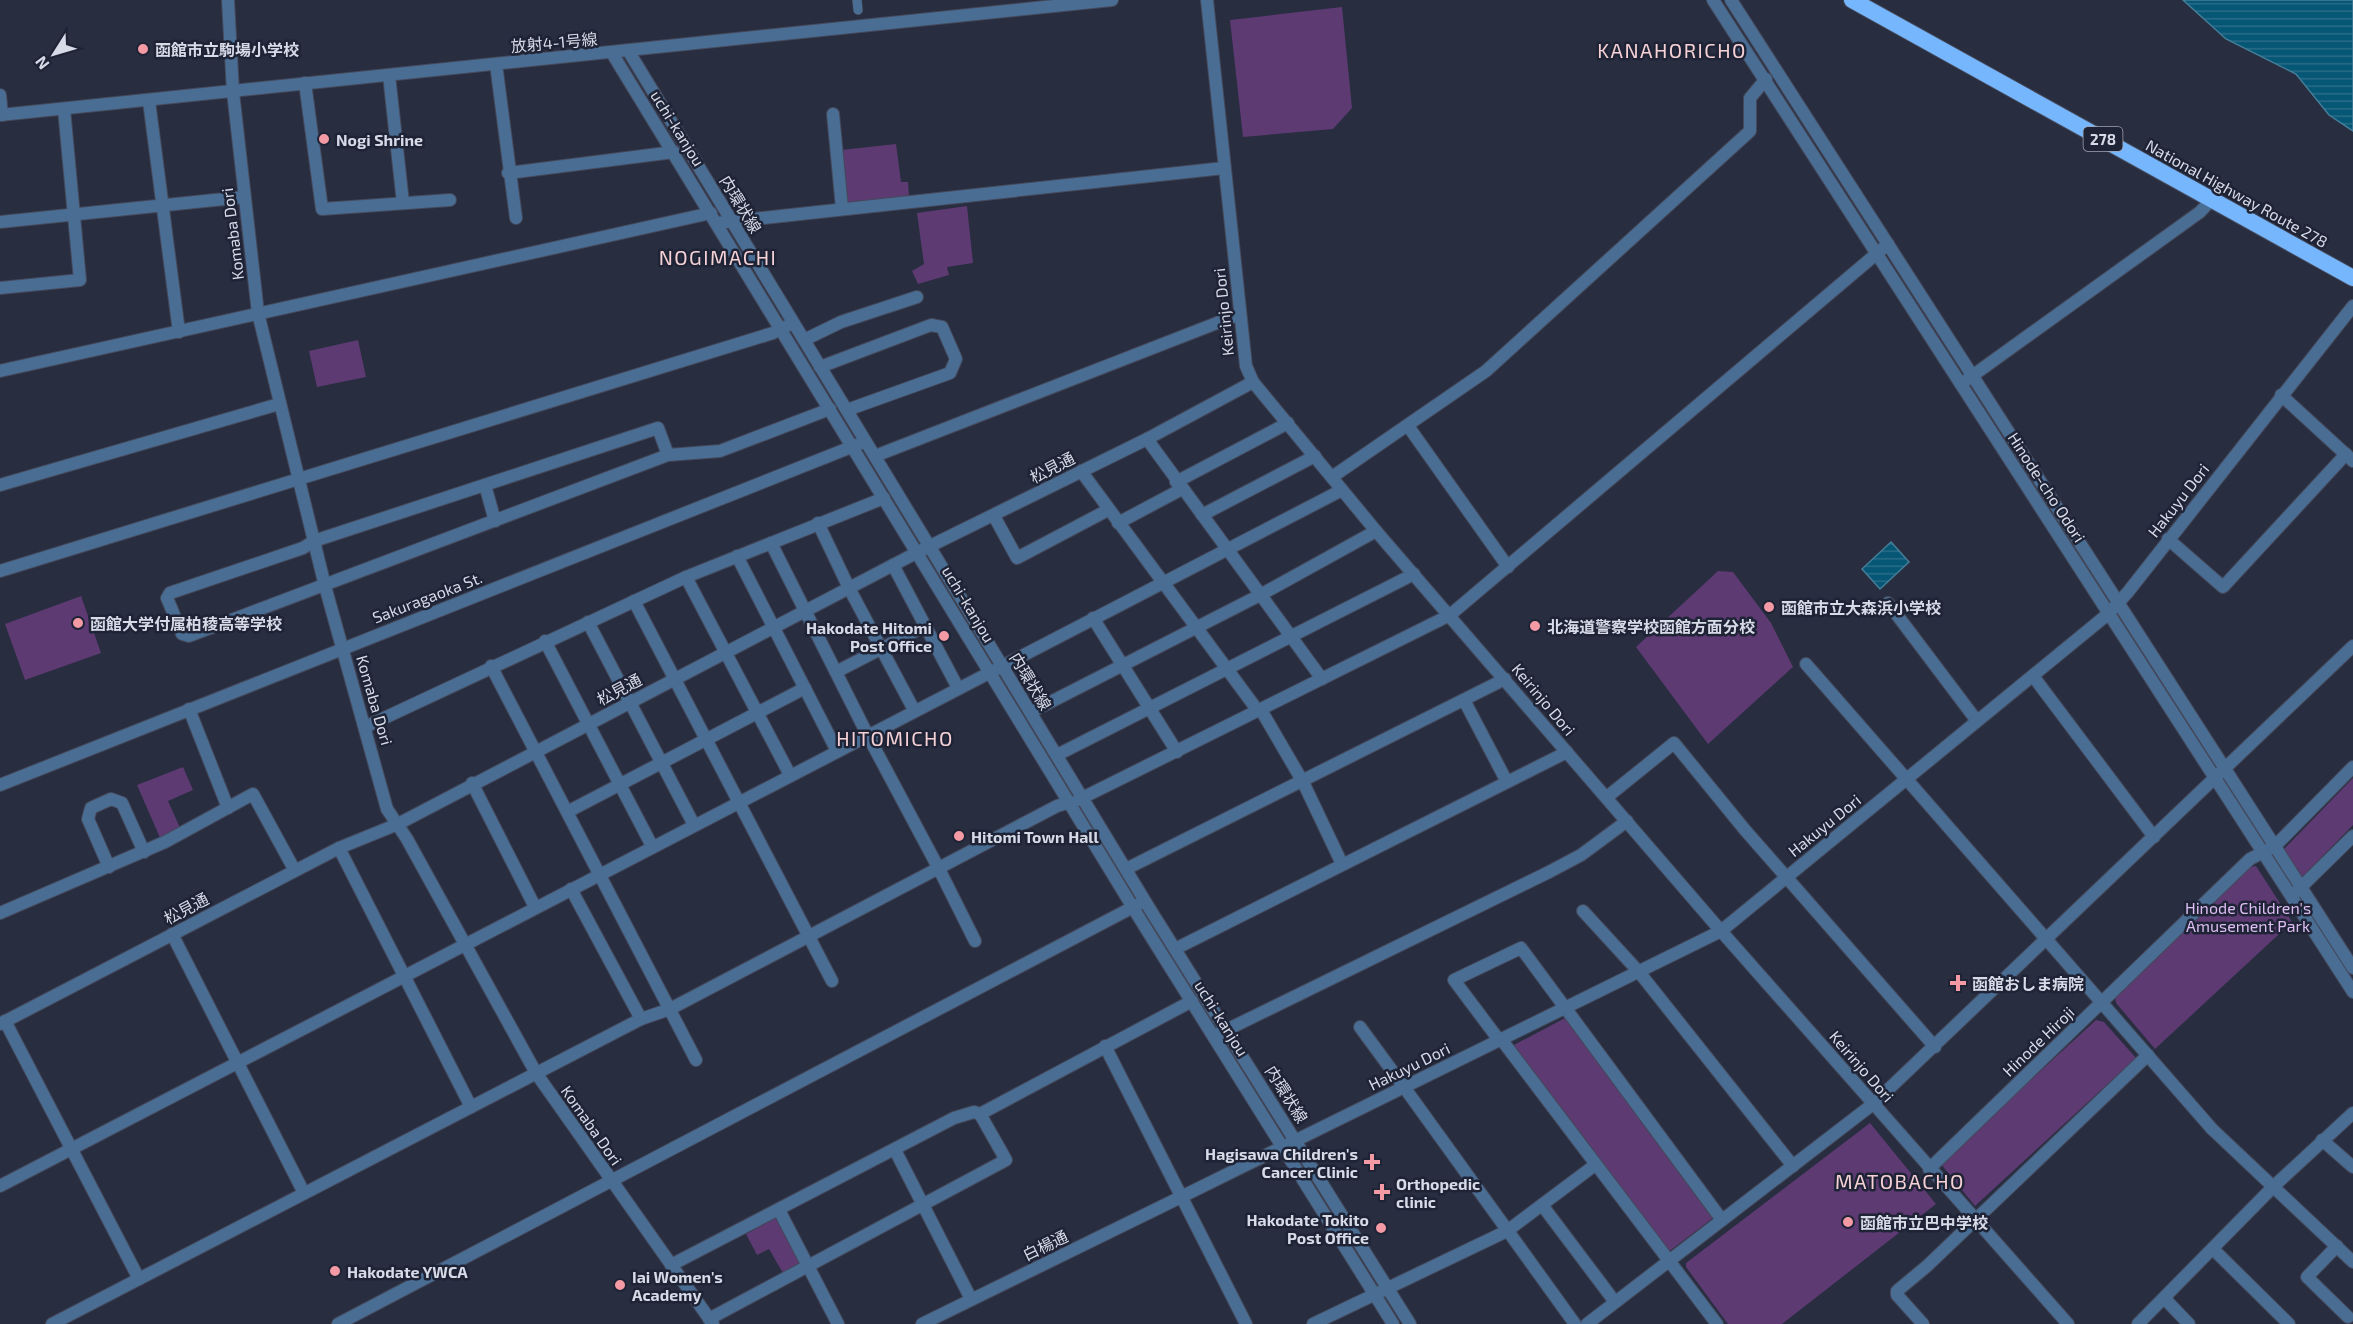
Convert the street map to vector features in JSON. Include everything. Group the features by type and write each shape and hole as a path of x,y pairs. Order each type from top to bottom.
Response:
{"highway":[{"name":"National Highway Route 278","path":"1852,0 2213,198 2353,278"}],"street":[{"name":"Komaba Dori","path":"228,0 232,92 258,313 325,586 387,809 398,824 536,1073 711,1321"},
{"name":"放射4-1号線","path":"1,115 629,52 1112,0"},
{"name":"Keirinjo Dori","path":"1207,0 1246,366 1253,382 1376,531 1628,821 1720,931 1874,1104 1974,1221 2068,1324"},
{"name":"Hinode-cho Odori","path":"1713,0 2353,992"},
{"name":"Hinode-cho Odori","path":"1731,0 2353,968"},
{"name":"内環状線","path":"629,52 1145,901 1297,1140 1410,1324"},
{"name":"uchi-kanjou","path":"612,53 1133,908 1393,1324"},
{"path":"496,64 508,173 516,218"},
{"path":"389,75 403,203"},
{"path":"1332,477 1486,371 1515,347 1750,131 1750,98 1766,79"},
{"path":"305,83 322,209 450,200"},
{"path":"0,95 1,115"},
{"path":"149,101 179,333"},
{"path":"0,288 80,280 64,110"},
{"path":"833,114 842,208"},
{"path":"508,173 674,152"},
{"path":"0,371 179,333 258,313 714,218 732,221 1224,168"},
{"path":"0,222 244,197"},
{"path":"1961,384 2200,212 2213,198"},
{"path":"52,1324 640,1019 670,1009 1057,806 1083,798 1450,615 1888,244"},
{"path":"804,340 841,322 917,297"},
{"name":"Hakuyu Dori","path":"1183,1196 1720,931 2108,614 2353,306"},
{"path":"875,456 1240,314"},
{"path":"0,571 782,329 793,322"},
{"path":"820,367 931,326 942,327 956,360 950,373 847,410"},
{"name":"松見通","path":"3,1023 294,869 398,824 472,783 590,724 918,552 1147,440 1253,382"},
{"path":"2168,540 2223,587 2349,457 2281,395"},
{"path":"0,485 279,404"},
{"path":"668,455 658,428 315,541 303,548 170,592 167,598 182,634 189,636 668,455 720,451 830,409"},
{"path":"1118,523 1288,423"},
{"path":"1408,426 1508,567"},
{"path":"1147,440 1179,486 1262,594 1322,679"},
{"name":"Sakuragaoka St.","path":"0,785 866,441"},
{"path":"1202,515 1315,456"},
{"path":"1081,471 1260,710 1303,782 1342,864"},
{"path":"484,485 495,521"},
{"path":"0,1186 867,734 1342,490"},
{"path":"365,727 545,640 686,577 884,498"},
{"path":"994,516 1017,558 1108,510"},
{"path":"818,523 849,588 914,710"},
{"path":"1031,712 1262,594 1376,531"},
{"path":"771,543 975,941"},
{"path":"737,556 837,751"},
{"path":"893,566 958,688"},
{"path":"1057,755 1413,574"},
{"path":"686,577 790,775"},
{"path":"634,601 832,981"},
{"path":"1888,603 1977,721"},
{"path":"1093,618 1177,752"},
{"path":"588,622 694,825"},
{"path":"836,672 925,626"},
{"path":"545,640 652,846"},
{"path":"1587,1324 1874,1104 2353,646"},
{"path":"1806,664 2212,1129 2353,1262"},
{"path":"491,666 601,873 696,1060"},
{"path":"2033,675 2154,837"},
{"path":"1126,869 1505,679"},
{"path":"568,812 805,688"},
{"path":"1464,700 1508,782"},
{"path":"189,709 228,808"},
{"path":"1607,797 1674,743 1935,1047"},
{"path":"1175,949 1567,752"},
{"name":"Hinode Hiroji","path":"1929,1168 2250,859 2275,846 2353,767"},
{"path":"472,783 535,907"},
{"path":"0,913 144,852 253,794 294,869"},
{"path":"109,867 88,819 91,808 111,799 122,803 144,852"},
{"path":"1214,1036 1549,872 1581,855 1628,821"},
{"path":"2290,896 2353,836"},
{"path":"339,848 471,1107"},
{"path":"571,889 640,1019"},
{"path":"338,1324 1145,901"},
{"path":"1583,911 1639,972 1793,1166"},
{"path":"172,934 304,1193"},
{"path":"1717,1324 1454,980 1521,948 1722,1220"},
{"path":"980,1114 1192,1001"},
{"path":"3,1023 72,1148 139,1279"},
{"path":"1360,1027 1575,1324"},
{"path":"1105,1046 1246,1324"},
{"path":"1923,1324 1897,1295 1897,1291 2148,1055"},
{"path":"671,1265 954,1118 974,1112 980,1114 1006,1160 711,1321"},
{"path":"2138,1324 2274,1186 2353,1113"},
{"path":"2322,1140 2353,1167"},
{"path":"895,1150 971,1299"},
{"path":"1313,1324 1507,1231 1595,1165"},
{"name":"白楊通","path":"922,1324 1183,1196"},
{"path":"1542,1205 1615,1302"},
{"path":"779,1210 838,1324"},
{"path":"2337,1246 2307,1277 2347,1318"},
{"path":"2213,1250 2289,1324"},
{"path":"2164,1298 2189,1324"}],"green space":[{"path":"1342,7 1352,108 1333,129 1243,137 1230,20"},
{"path":"896,144 901,182 908,182 909,196 847,203 841,150"},
{"path":"967,206 973,263 947,267 949,275 918,284 912,271 924,264 917,213"},
{"path":"358,340 366,377 317,387 309,351"},
{"path":"1718,571 1733,572 1771,623 1793,667 1708,744 1636,647"},
{"path":"81,596 101,653 25,680 5,624"},
{"path":"183,767 193,790 168,801 181,830 161,840 137,785"},
{"path":"2353,778 2353,825 2302,877 2284,849"},
{"name":"Hinode Children's Amusement Park","path":"2256,866 2292,922 2155,1049 2116,1003 2115,996 2250,867"},
{"path":"1565,1018 1713,1218 1667,1253 1512,1046"},
{"path":"2096,1020 2104,1022 2136,1058 1975,1206 1940,1163"},
{"name":"函館市立巴中学校","path":"1870,1123 1936,1204 1782,1324 1728,1324 1686,1267 1686,1263"},
{"path":"777,1217 804,1262 783,1273 769,1249 757,1255 746,1234"}],"water":[{"path":"2183,0 2353,0 2353,131 2329,115 2296,74 2226,39"},
{"path":"1891,542 1909,562 1880,589 1862,569"}],"place":[{"name":"函館市立駒場小学校","path":"143,49"},
{"name":"Nogi Shrine","path":"324,139"},
{"name":"函館市立大森浜小学校","path":"1769,607"},
{"name":"函館大学付属柏稜高等学校","path":"78,623"},
{"name":"北海道警察学校函館方面分校","path":"1535,626"},
{"name":"Hakodate Hitomi Post Office","path":"944,636"},
{"name":"Hitomi Town Hall","path":"959,836"},
{"name":"函館おしま病院","path":"1958,983"},
{"name":"Hagisawa Children's Cancer Clinic","path":"1372,1162"},
{"name":"Orthopedic clinic","path":"1382,1192"},
{"name":"函館市立巴中学校","path":"1848,1222"},
{"name":"Hakodate Tokito Post Office","path":"1381,1228"},
{"name":"Hakodate YWCA","path":"335,1271"},
{"name":"Iai Women's Academy","path":"620,1285"}],"district":[{"name":"KANAHORICHO","path":"1672,50"},
{"name":"NOGIMACHI","path":"718,257"},
{"name":"HITOMICHO","path":"895,738"},
{"name":"MATOBACHO","path":"1900,1181"}]}
